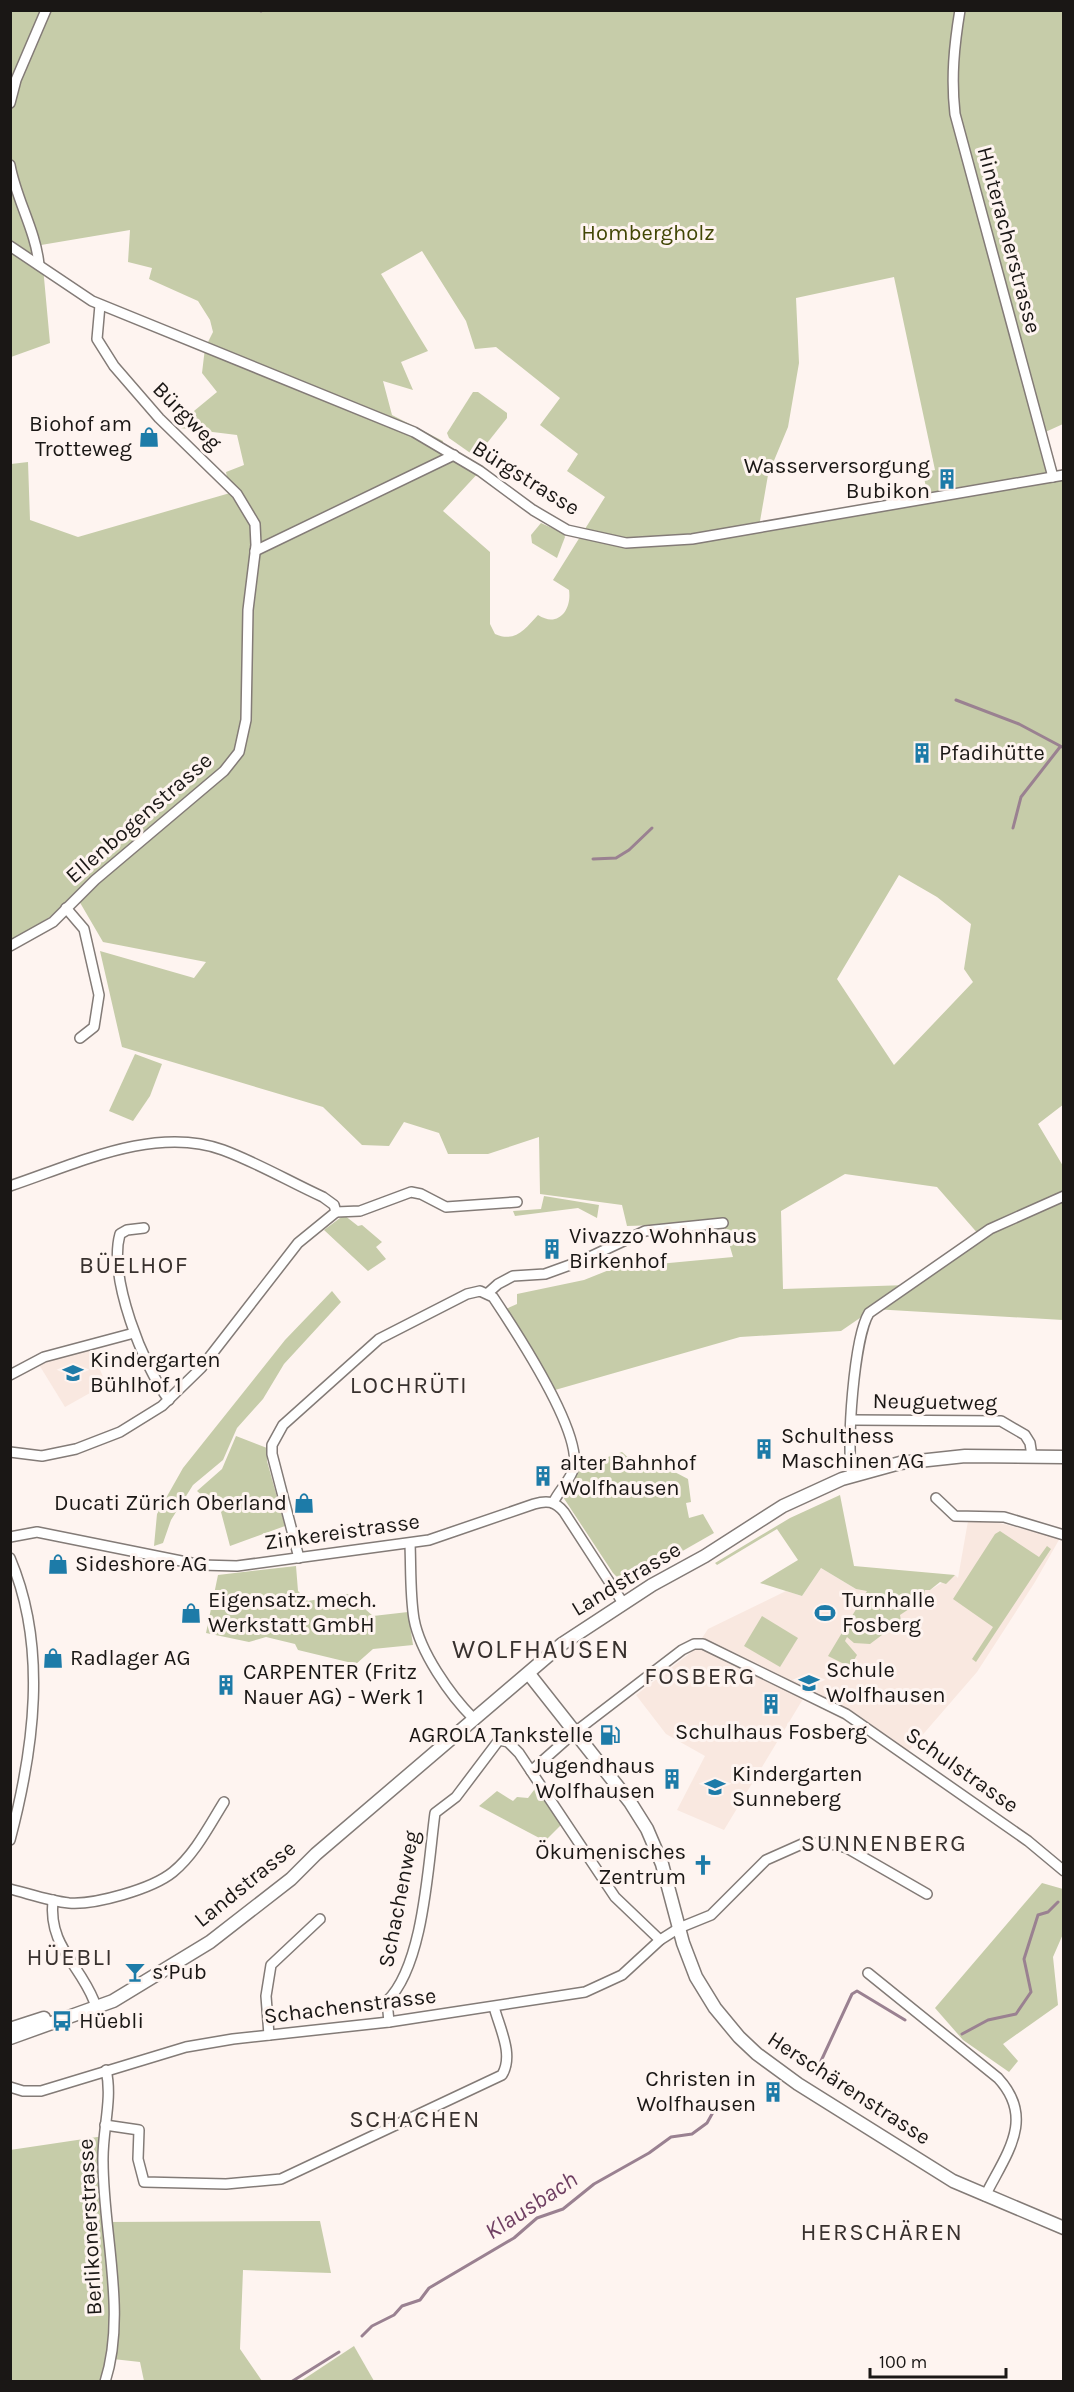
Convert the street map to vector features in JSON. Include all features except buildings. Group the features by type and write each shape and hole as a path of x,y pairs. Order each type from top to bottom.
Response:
{"main road":[{"name":"Landstrasse","path":"10,2038 98,2008 210,1942 274,1892 473,1718 529,1674 562,1644 623,1603 705,1556 783,1506 852,1475 886,1466 936,1458 1064,1457"},
{"name":"Herschärenstrasse","path":"529,1674 630,1802 647,1829 662,1864 679,1928 696,1977 715,2008 757,2054 953,2181 1064,2228"},
{"name":"Landstrasse","path":"10,2029 130,1988"}],"street":[{"path":"10,104 16,80 46,10"},
{"name":"Hinteracherstrasse","path":"960,10 953,55 952,84 955,114 1053,477"},
{"path":"10,165 17,195 35,244 39,266"},
{"name":"Bürgstrasse","path":"10,246 75,292 100,305 395,424 454,455 555,524 581,534 626,543 692,539 1064,476"},
{"name":"Bürgweg","path":"100,305 97,336 103,349 145,403 244,504 255,524 255,551"},
{"path":"255,551 454,455"},
{"name":"Ellenbogenstrasse","path":"10,946 38,932 95,880 224,771 239,752 247,711 248,610 255,551"},
{"path":"66,908 84,929 99,995 94,1027 80,1038"},
{"path":"10,1186 128,1148 174,1141 208,1146 236,1155 323,1197 334,1205 336,1212"},
{"path":"10,1452 42,1456 85,1446 120,1432 148,1416 169,1400 201,1368 298,1244 336,1212 360,1211 411,1192 421,1194 446,1207 517,1202"},
{"path":"852,1475 849,1462 858,1343 868,1313 990,1229 1064,1196"},
{"path":"488,1293 498,1284 513,1276 554,1270 581,1261 645,1231 723,1222"},
{"path":"144,1228 127,1230 120,1234 118,1240 122,1287 134,1333 150,1371 169,1400"},
{"path":"299,1558 272,1454 272,1445 283,1425 379,1339 467,1294 480,1291 488,1293 498,1304 554,1397 564,1422 574,1467 553,1503 564,1512 623,1603"},
{"path":"10,1375 44,1358 134,1333"},
{"name":"Neuguetweg","path":"853,1420 1001,1421 1025,1435 1030,1443 1032,1456"},
{"path":"936,1498 955,1516 1004,1517 1064,1535"},
{"name":"Zinkereistrasse","path":"10,1537 31,1532 44,1533 208,1566 237,1566 410,1544 449,1534 541,1502 553,1503"},
{"path":"410,1544 414,1617 418,1634 431,1662 473,1718"},
{"path":"10,1558 29,1625 34,1699 29,1761 10,1840"},
{"name":"Schulstrasse","path":"531,1771 575,1732 682,1650 703,1644 846,1714 1028,1841 1064,1871"},
{"name":"Schachenweg","path":"389,2022 387,2001 397,1992 413,1952 435,1813 456,1797 499,1740 508,1742 531,1771"},
{"path":"531,1771 615,1897 660,1940"},
{"path":"10,1889 53,1900 82,1903 142,1887 172,1873 198,1845 224,1802"},
{"name":"Schachenstrasse","path":"10,2087 23,2091 41,2091 186,2047 389,2022 575,1995 603,1985 628,1969 660,1940 679,1928 711,1915 766,1860 802,1844 827,1843 847,1848 927,1894"},
{"path":"53,1900 52,1920 62,1950 94,2001"},
{"path":"269,2035 266,1996 271,1965 320,1919"},
{"path":"868,1973 998,2078 1009,2090 1015,2103 1017,2125 1013,2140 984,2196"},
{"path":"105,2125 139,2130 138,2159 144,2182 226,2184 281,2179 502,2076 508,2066 507,2054 494,2007"},
{"name":"Berlikonerstrasse","path":"105,2382 113,2359 114,2309 102,2161 109,2083 106,2070"}],"shaded area":[{"name":"Kindergarten Bühlhof 1","path":"91,1348 106,1384 65,1407 38,1363"},
{"name":"Schule Wolfhausen","path":"987,1520 1060,1538 1035,1582 977,1672 906,1754 806,1694 724,1830 677,1810 705,1756 666,1734 636,1695 694,1650 708,1629 786,1591 802,1596 821,1568 856,1589 930,1590 955,1575 958,1578 968,1521"}],"green space":[{"name":"Hombergholz","path":"10,11 1063,11 1063,424 1041,434 1052,477 1064,475 1064,1104 1038,1124 1063,1166 1063,1320 873,1309 841,1331 740,1337 555,1390 506,1309 517,1304 517,1294 584,1280 624,1264 637,1266 733,1257 723,1223 627,1226 622,1205 540,1194 539,1137 488,1154 448,1154 439,1133 404,1122 389,1146 362,1145 323,1107 122,1047 100,951 194,978 206,962 103,942 75,894 60,910 11,943 11,464 28,462 30,520 78,537 230,493 226,472 244,465 237,435 180,428 177,425 217,392 202,373 205,348 213,332 210,320 198,301 149,279 152,268 128,262 130,230 41,245 50,343 11,357","holes":["422,251 466,321 475,349 496,347 560,398 540,425 578,454 567,471 605,497 553,580 569,590 566,610 557,618 545,618 538,615 524,630 514,636 495,634 490,624 490,552 443,511 480,471 443,448 443,441 392,415 383,381 413,390 401,362 428,351 381,274","894,277 935,470 923,472 928,498 759,527 768,475 788,427 799,363 796,298","899,875 937,897 971,924 964,969 973,982 894,1065 837,979","845,1174 937,1187 980,1236 908,1285 783,1289 781,1211"]},
{"path":"473,392 478,392 507,413 507,418 476,457 449,438 447,433"},
{"path":"541,523 563,533 565,537 557,558 532,543 531,535"},
{"path":"135,1054 162,1064 150,1096 133,1121 109,1111"},
{"path":"544,1196 599,1205 597,1218 578,1208 515,1216 513,1211 541,1209"},
{"path":"344,1215 358,1226 362,1225 382,1242 376,1247 386,1259 368,1271 324,1230"},
{"path":"332,1291 341,1302 284,1364 263,1399 237,1428 223,1460 193,1485 171,1520 163,1543 154,1546 157,1514 183,1468 285,1340"},
{"path":"236,1436 267,1448 267,1461 285,1526 230,1546 221,1512 197,1491 222,1469"},
{"path":"622,1452 633,1462 648,1458 688,1479 691,1502 686,1503 689,1518 703,1514 714,1533 630,1581 620,1580 613,1573 563,1497 580,1467"},
{"path":"840,1495 854,1566 955,1575 946,1584 940,1582 930,1590 925,1590 924,1599 900,1615 901,1621 886,1624 886,1632 870,1644 854,1643 847,1637 845,1641 857,1655 850,1667 828,1656 867,1591 856,1589 821,1568 802,1596 760,1583 798,1560 777,1529 717,1565 715,1563 790,1518"},
{"path":"1000,1531 1039,1557 1047,1546 1051,1549 976,1662 972,1659 993,1627 953,1599 995,1534"},
{"path":"296,1566 298,1591 308,1601 348,1594 373,1616 408,1612 413,1645 373,1649 356,1664 298,1650 295,1644 266,1637 249,1642 206,1633 218,1575"},
{"path":"762,1616 798,1638 780,1667 744,1646"},
{"path":"537,1786 562,1824 545,1841 479,1806 497,1791 513,1801 517,1797 528,1798"},
{"path":"1042,1883 1063,1889 1063,1934 1053,1957 1058,2005 1003,2044 1018,2061 1009,2072 963,2040 935,2008"},
{"path":"104,2136 106,2222 320,2221 331,2273 243,2270 240,2349 262,2381 144,2381 140,2362 113,2359 105,2381 11,2381 10,2150"},
{"path":"354,2346 374,2381 301,2381"}],"waterway":[{"path":"956,700 1019,724 1064,748"},
{"path":"1013,828 1021,797 1060,747"},
{"path":"593,859 616,858 629,850 652,828"},
{"path":"962,2034 988,2020 1016,2014 1031,1992 1024,1959 1038,1915 1048,1912 1058,1902"},
{"path":"821,2061 852,1994 857,1991 905,2020"},
{"name":"Klausbach","path":"362,2336 372,2326 394,2315 402,2306 420,2300 429,2288 514,2238 537,2218 563,2209 594,2184 649,2153 671,2137 692,2134 707,2123 717,2105"},
{"name":"Klausbach","path":"291,2382 339,2352"}],"place":[{"name":"Biohof am Trotteweg","path":"149,437"},
{"name":"Wasserversorgung Bubikon","path":"947,479"},
{"name":"Pfadihütte","path":"922,753"},
{"name":"Vivazzo Wohnhaus Birkenhof","path":"552,1249"},
{"name":"Kindergarten Bühlhof 1","path":"73,1373"},
{"name":"Schulthess Maschinen AG","path":"764,1449"},
{"name":"alter Bahnhof Wolfhausen","path":"543,1476"},
{"name":"Ducati Zürich Oberland","path":"304,1503"},
{"name":"Sideshore AG","path":"58,1564"},
{"name":"Eigensatz. mech. Werkstatt GmbH","path":"191,1613"},
{"name":"Turnhalle Fosberg","path":"825,1613"},
{"name":"Radlager AG","path":"53,1658"},
{"name":"Schule Wolfhausen","path":"809,1683"},
{"name":"CARPENTER (Fritz Nauer AG) - Werk 1","path":"226,1685"},
{"name":"Schulhaus Fosberg","path":"771,1704"},
{"name":"AGROLA Tankstelle","path":"610,1735"},
{"name":"Jugendhaus Wolfhausen","path":"672,1779"},
{"name":"Kindergarten Sunneberg","path":"715,1787"},
{"name":"Ökumenisches Zentrum","path":"703,1865"},
{"name":"s‘Pub","path":"135,1972"},
{"name":"Hüebli","path":"62,2021"},
{"name":"Christen in Wolfhausen","path":"773,2092"}],"district":[{"name":"BÜELHOF","path":"134,1265"},
{"name":"LOCHRÜTI","path":"409,1385"},
{"name":"WOLFHAUSEN","path":"541,1649"},
{"name":"FOSBERG","path":"700,1676"},
{"name":"SUNNENBERG","path":"884,1843"},
{"name":"HÜEBLI","path":"70,1957"},
{"name":"SCHACHEN","path":"415,2119"},
{"name":"HERSCHÄREN","path":"882,2232"}]}
